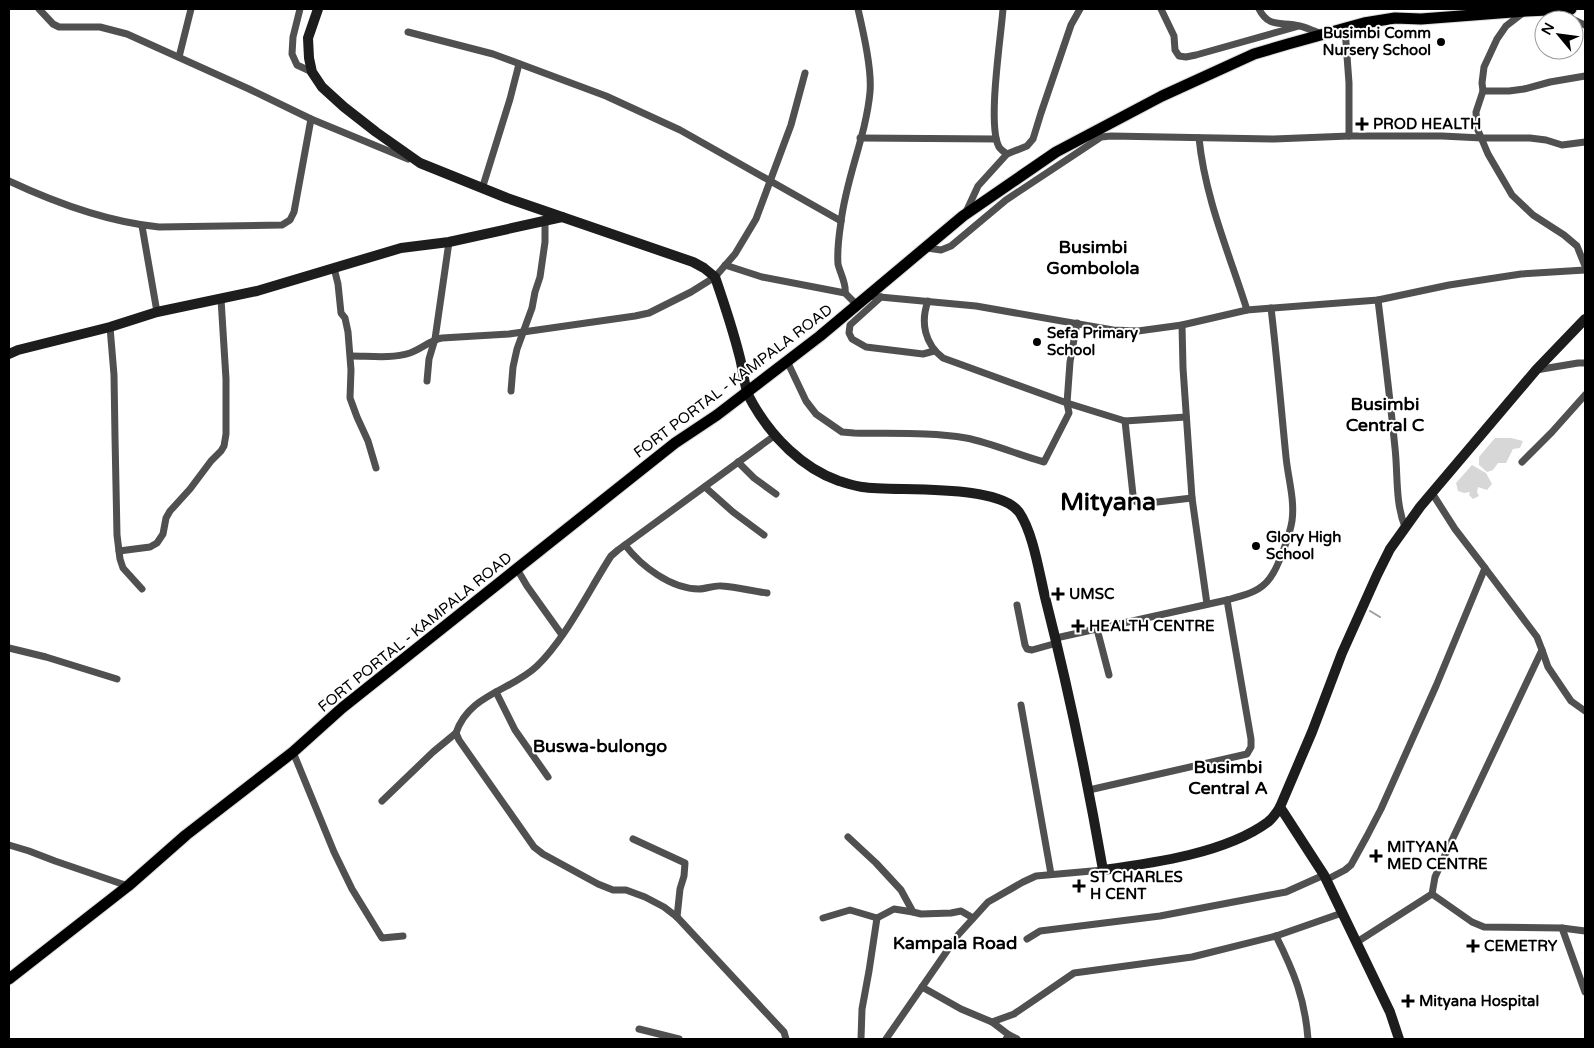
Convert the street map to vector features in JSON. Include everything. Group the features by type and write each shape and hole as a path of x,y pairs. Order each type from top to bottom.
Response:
{"main road":[{"path":"318,9 308,38 312,72 322,87 344,107 420,164 482,188 693,262 715,277 740,360 747,392 774,436 789,450 815,469 838,481 862,487 945,490 995,497 1010,504 1018,511 1033,544 1056,641 1089,790 1103,870 1196,854 1226,844 1270,821 1280,807 1312,732 1342,653 1373,582 1390,549 1432,493 1536,370 1585,319"},
{"name":"FORT PORTAL - KAMPALA ROAD","path":"1552,10 1570,9"},
{"name":"FORT PORTAL - KAMPALA ROAD","path":"9,980 128,886 186,835 293,752 348,703 675,443 717,415 820,336 963,216 1056,152 1124,115 1254,54 1364,23 1396,18 1421,19 1534,10"},
{"path":"9,354 18,350 110,327 157,312 257,291 401,248 449,242 563,217"},
{"path":"1280,807 1325,878 1390,1012 1399,1039"}],"street":[{"path":"39,9 53,24 59,27 100,27 126,34 311,120 420,164"},
{"path":"179,57 191,9"},
{"path":"300,9 293,37 292,54 297,65 312,72"},
{"path":"845,293 846,288 841,277 838,262 841,222 867,112 871,81 858,9"},
{"path":"1003,9 995,121 996,139 1000,149 1007,154"},
{"path":"963,216 978,186 1007,154 1027,146 1034,139 1071,25 1080,9"},
{"path":"1161,9 1174,36 1175,50 1179,56 1186,57 1300,26"},
{"path":"1259,9 1266,19 1273,23 1300,26 1323,35"},
{"path":"1570,9 1569,17 1585,25"},
{"path":"1526,10 1506,26 1484,68 1483,90 1476,112 1477,128 1488,154 1512,195 1533,215 1564,235 1577,246 1585,266"},
{"path":"1345,29 1349,83 1349,136"},
{"path":"408,32 493,54 606,96 680,130 841,222"},
{"path":"482,188 519,64"},
{"path":"350,356 407,354 418,350 435,339 510,334 616,320 649,313 691,292 715,277 735,254 756,219 790,125 805,73"},
{"path":"1483,90 1509,91 1524,89 1585,76"},
{"path":"9,181 88,212 142,226 282,225 290,220 294,212 311,120"},
{"path":"927,248 941,250 951,246 1006,200 1101,137 1274,139 1349,136 1442,136 1530,138 1546,140 1562,146 1585,142"},
{"path":"860,138 996,139"},
{"path":"1199,138 1205,179 1247,310"},
{"path":"511,391 513,368 540,277 545,242 545,221"},
{"path":"142,226 157,312"},
{"path":"426,381 429,359 435,339 449,242"},
{"path":"725,265 762,277 845,293 857,305"},
{"path":"334,268 341,313 345,318 348,332 350,398 368,441 376,468"},
{"path":"869,296 976,306 1078,324 1138,331 1182,325 1247,310 1378,300 1449,285 1520,274 1585,270"},
{"path":"881,297 850,325 849,333 852,339 866,347 923,354 934,351"},
{"path":"119,551 157,543 164,534 166,518 170,511 190,489 211,461 221,452 224,446 226,434 226,379 221,299"},
{"path":"1378,300 1395,450 1398,501 1400,516 1405,527"},
{"path":"928,301 924,311 927,339 934,351 943,358 1125,422 1186,417"},
{"path":"1017,605 1025,645 1027,649 1032,650 1097,629 1251,593 1261,588 1271,578 1292,523 1293,505 1286,459 1271,308"},
{"path":"787,360 806,401 816,414 842,432 854,434 932,434 966,438 984,442 1019,456 1044,462 1069,413 1067,403 1070,362 1078,324"},
{"path":"1182,325 1192,498 1207,604"},
{"path":"110,327 114,375 119,551 123,568 142,589"},
{"path":"1536,370 1585,363"},
{"path":"1522,462 1559,425 1585,395"},
{"path":"1125,422 1135,501 1140,504 1192,498"},
{"path":"382,801 433,752 456,733 465,716 475,704 536,668 552,649 611,556 774,436"},
{"path":"738,462 754,478 776,494"},
{"path":"705,487 733,512 764,534"},
{"path":"1432,493 1461,536 1537,637 1548,667 1571,701 1585,710"},
{"path":"625,545 631,554 660,577 675,584 699,589 721,586 767,593"},
{"path":"1027,938 1040,931 1160,916 1286,892 1345,870 1351,865 1370,831 1438,681 1485,568"},
{"path":"517,569 562,634"},
{"path":"1089,790 1247,754 1251,747 1250,739 1227,600"},
{"path":"1097,629 1109,675"},
{"path":"9,648 46,657 117,679"},
{"path":"1357,942 1432,894 1435,877 1444,857 1542,650"},
{"path":"496,692 515,730 548,777"},
{"path":"1021,705 1051,874"},
{"path":"456,733 534,847 542,854 598,884 613,890 626,890 646,897 664,907 677,917 784,1032 786,1039"},
{"path":"293,752 334,852 357,897 382,938 403,936"},
{"path":"848,836 901,890 913,912"},
{"path":"633,839 685,863 677,917"},
{"path":"9,845 29,850 128,886"},
{"path":"886,1039 958,934 988,902 1036,876 1103,870"},
{"path":"1432,894 1472,922 1484,927 1562,928 1585,931"},
{"path":"823,918 850,910 877,918 894,909 921,914 961,911 973,918"},
{"path":"992,1022 1014,1014 1074,973 1192,957 1276,936 1342,913"},
{"path":"861,1039 862,1009 877,918"},
{"path":"1562,928 1585,992"},
{"path":"1276,936 1302,996 1308,1039"},
{"path":"922,987 960,1009 992,1022 1007,1037 1017,1039"},
{"path":"639,1029 679,1039"}],"shaded area":[{"path":"1495,438 1511,438 1523,441 1520,448 1513,449 1506,463 1498,463 1493,470 1487,472 1479,465 1479,457"},
{"path":"1472,465 1486,473 1492,484 1487,490 1478,487 1477,492 1479,496 1473,499 1469,495 1470,492 1458,491 1456,483"}],"waterway":[{"path":"1370,611 1380,617"}],"place":[{"name":"Busimbi Comm Nursery School","path":"1441,42"},
{"name":"PROD HEALTH","path":"1362,124"},
{"name":"Sefa Primary School","path":"1037,342"},
{"name":"Glory High School","path":"1256,546"},
{"name":"UMSC","path":"1058,594"},
{"name":"HEALTH CENTRE","path":"1078,626"},
{"name":"MITYANA MED CENTRE","path":"1376,856"},
{"name":"ST CHARLES H CENT","path":"1079,886"},
{"name":"CEMETRY","path":"1473,946"},
{"name":"Mityana Hospital","path":"1408,1001"}],"district":[{"name":"Busimbi Gombolola","path":"1093,257"},
{"name":"Busimbi Central C","path":"1385,414"},
{"name":"Mityana","path":"1108,501"},
{"name":"Buswa-bulongo","path":"600,746"},
{"name":"Busimbi Central A","path":"1228,778"},
{"name":"Kampala Road","path":"955,943"}]}
